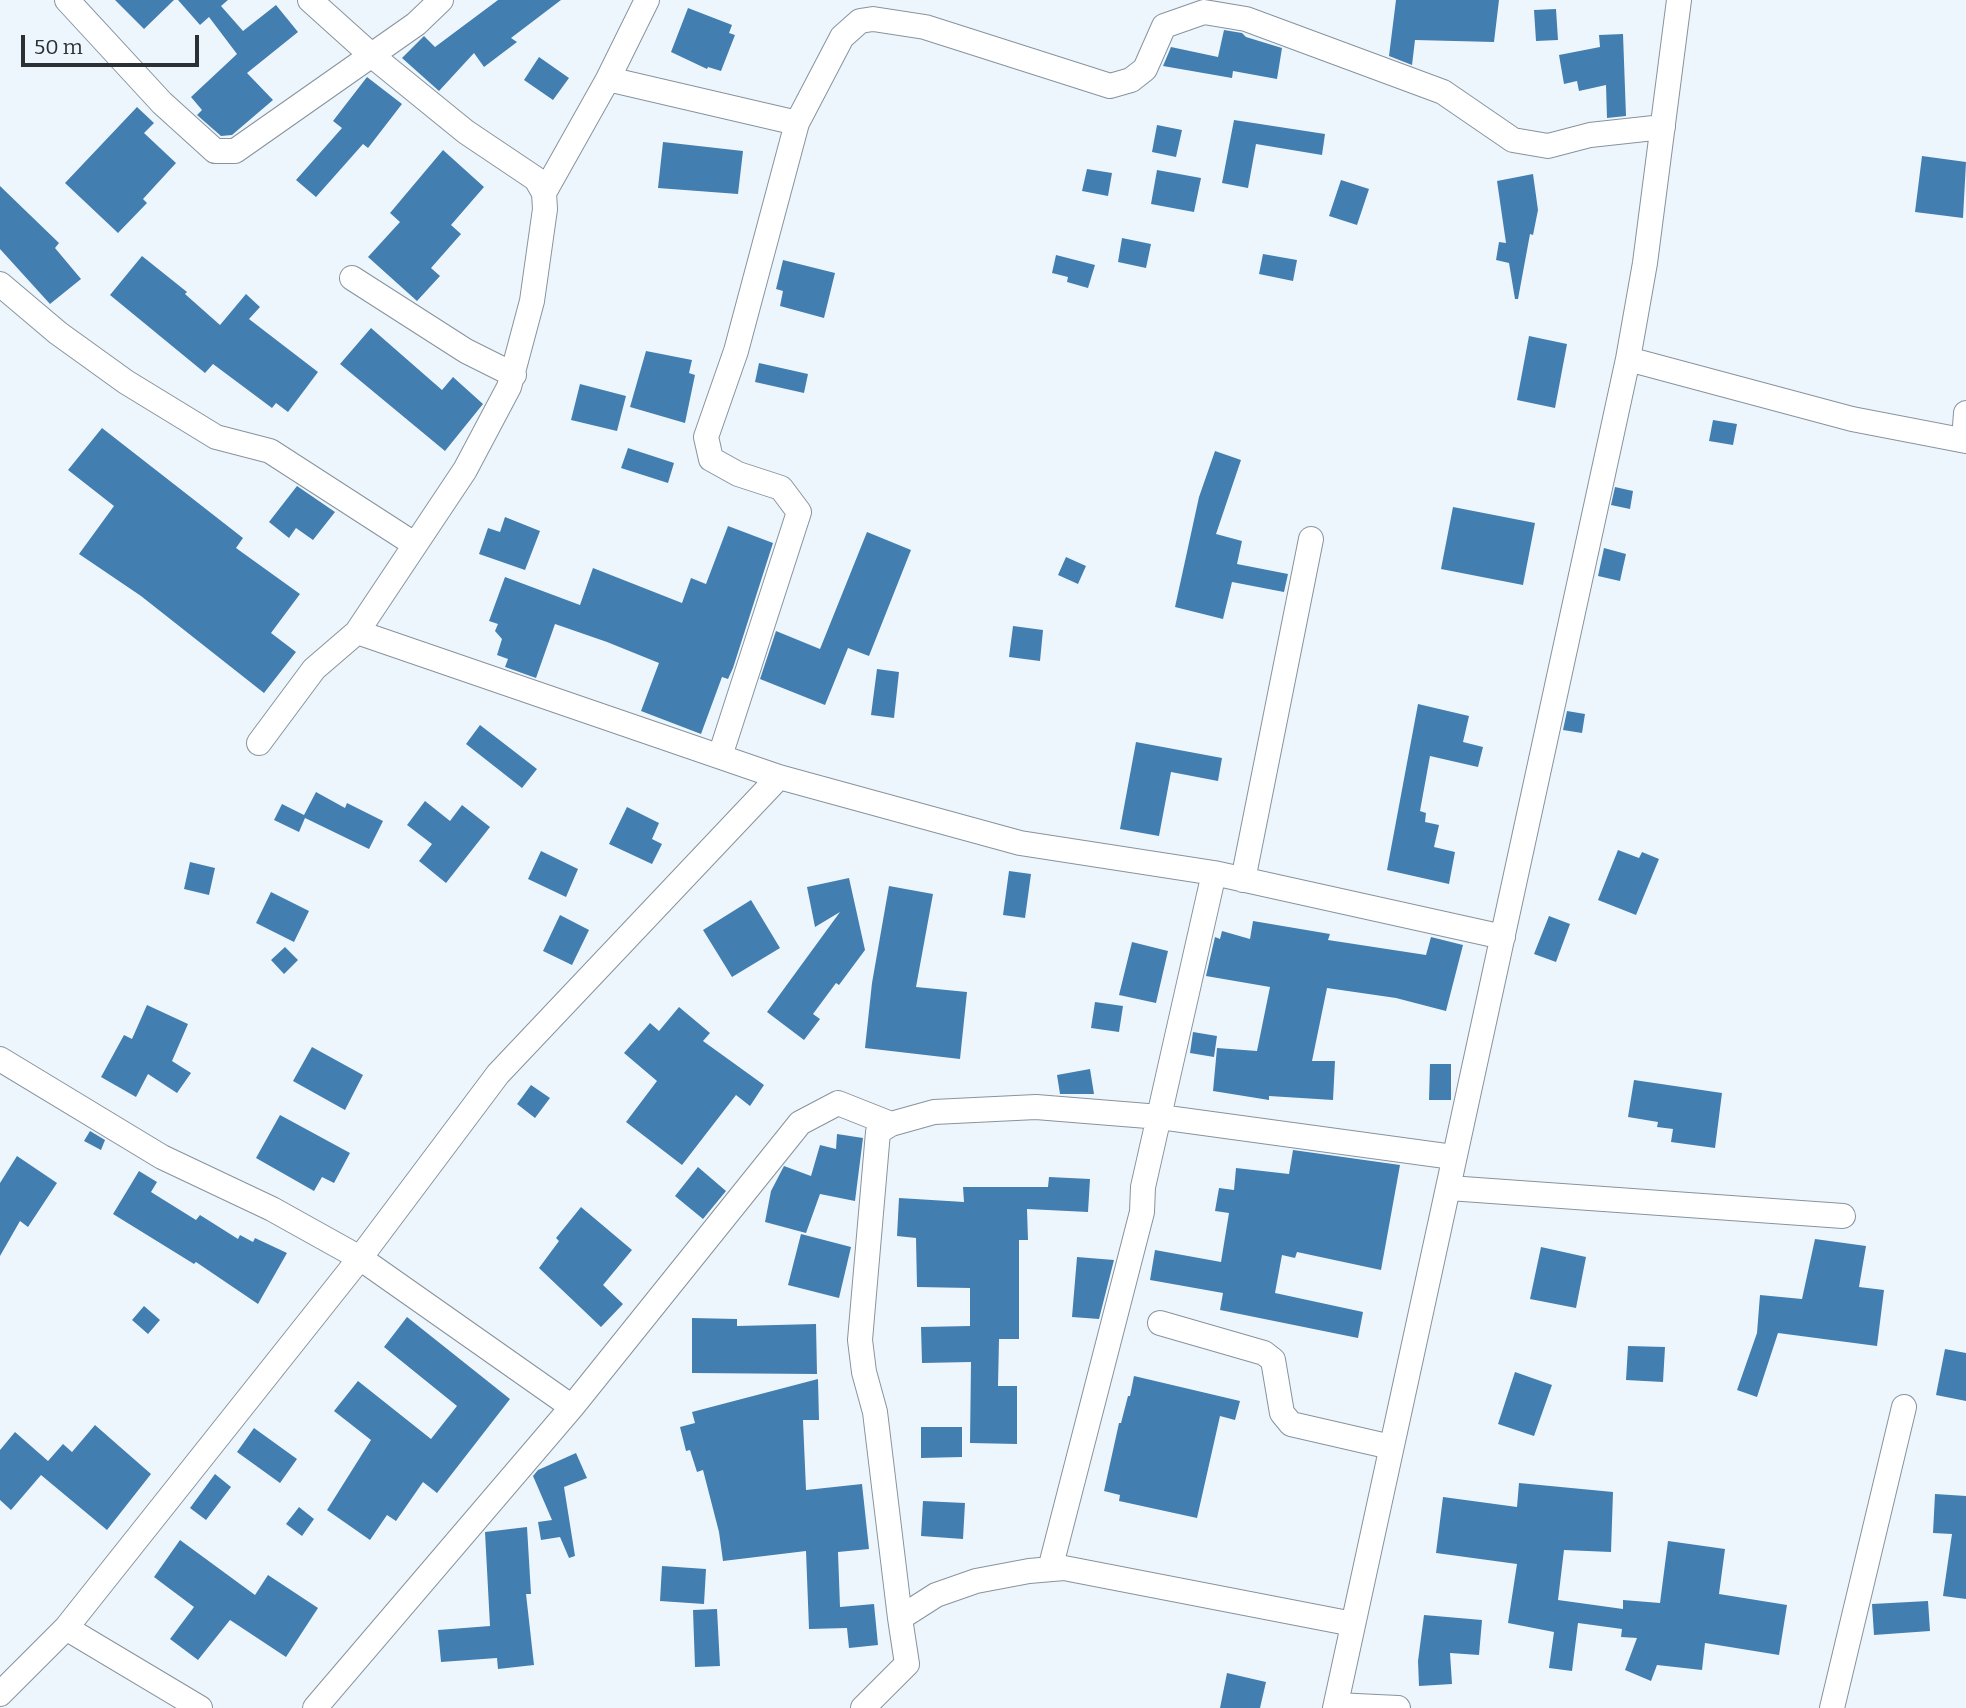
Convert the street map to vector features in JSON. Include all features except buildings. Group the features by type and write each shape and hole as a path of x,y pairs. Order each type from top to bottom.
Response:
{"street":[{"path":"67,0 162,103 215,151 234,151 416,24 441,0"},
{"path":"259,743 314,669 357,632 466,470 514,374 532,300 545,209 544,193 536,179 466,132 370,54 310,0"},
{"path":"544,193 608,79 647,0"},
{"path":"1398,1708 1336,1706 1628,359 1679,0"},
{"path":"720,756 791,545 799,512 781,488 738,474 711,459 706,437 736,351 797,123 842,37 860,22 873,19 925,27 1110,86 1131,80 1145,69 1164,26 1204,12 1246,19 1443,92 1513,140 1548,146 1590,135 1663,127"},
{"path":"608,79 797,123"},
{"path":"352,278 466,351 514,374"},
{"path":"0,284 58,333 126,383 216,437 270,451 414,544"},
{"path":"1628,359 1852,419 1965,440 1966,413"},
{"path":"1243,880 1311,539"},
{"path":"357,632 779,777 1020,843 1214,873 1503,937"},
{"path":"0,1693 66,1628 360,1258 498,1074 779,777"},
{"path":"1050,1569 1139,1224 1143,1186 1214,873"},
{"path":"0,1059 162,1157 272,1209 360,1258 572,1407"},
{"path":"315,1708 572,1407 800,1123 838,1103 891,1124"},
{"path":"863,1708 907,1664 875,1412 864,1372 860,1340 878,1132 891,1124 934,1112 1036,1107 1160,1117 1453,1157"},
{"path":"1449,1188 1843,1216"},
{"path":"1160,1323 1264,1353 1273,1360 1282,1413 1290,1424 1391,1447"},
{"path":"1832,1708 1904,1407"},
{"path":"900,1618 936,1595 976,1581 1064,1568 1353,1624"},
{"path":"66,1628 200,1708"}]}
